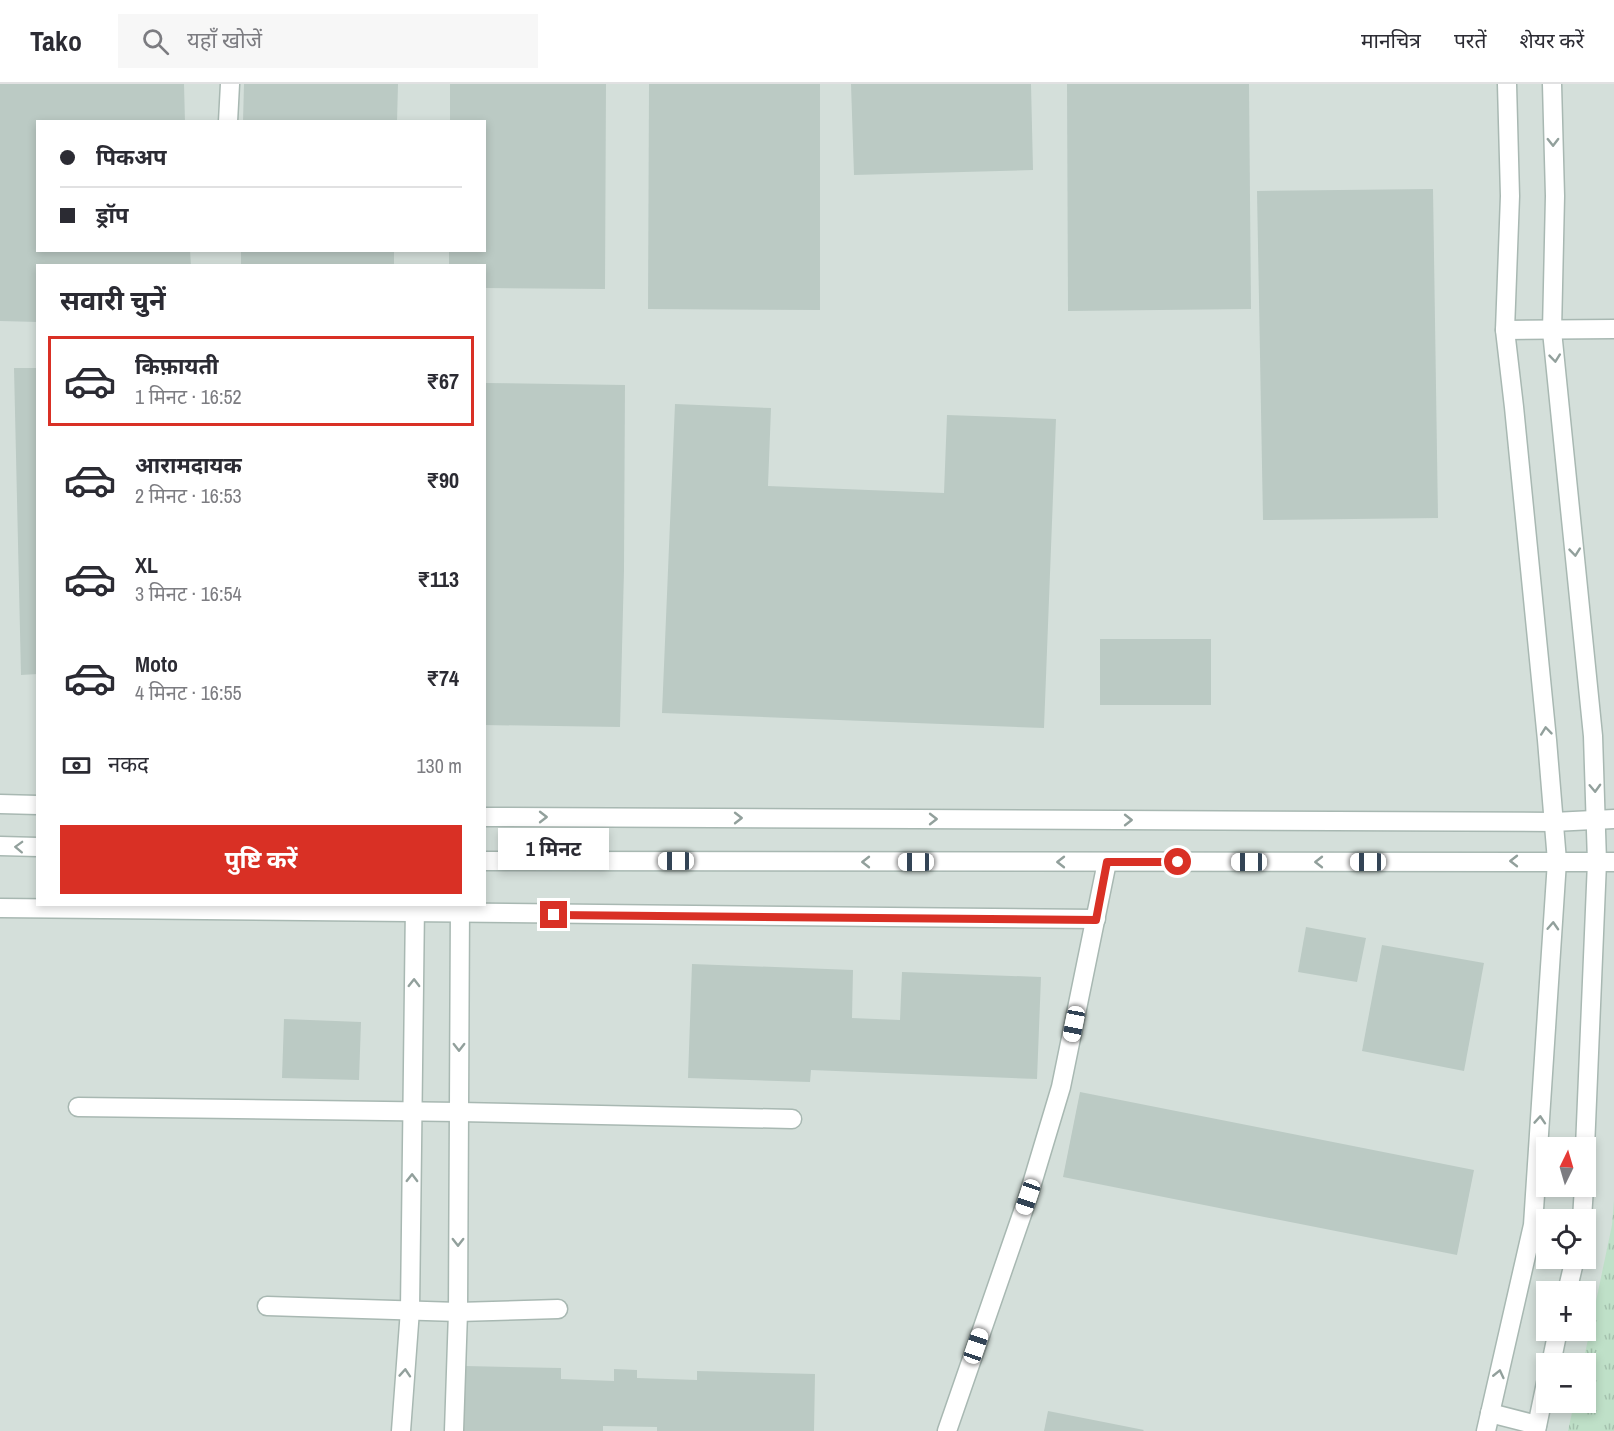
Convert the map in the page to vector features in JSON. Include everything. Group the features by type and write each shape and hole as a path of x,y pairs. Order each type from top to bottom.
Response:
{"lane":[{"path":"228,120 230,84"},
{"path":"1486,1431 1533,1225 1557,861 1505,330 1510,196 1507,84"},
{"path":"1552,84 1555,196 1552,331 1593,736 1605,820 1606,862 1587,1137"},
{"path":"1505,330 1614,329"},
{"path":"0,804 36,805"},
{"path":"486,817 1553,822 1605,820"},
{"path":"0,846 36,847"},
{"path":"486,861 1606,862"},
{"path":"947,1431 1028,1197 1061,1087 1107,862"},
{"path":"0,908 460,909 1096,920"},
{"path":"401,1431 410,1310 415,909"},
{"path":"454,1431 458,1312 460,909"},
{"path":"78,1107 792,1119"},
{"path":"267,1306 458,1312 558,1309"},
{"path":"1490,1413 1536,1428 1539,1413"}],"shaded area":[{"path":"0,84 1614,84 1614,1431 0,1431"}],"green space":[{"path":"1614,1200 1614,1431 1568,1431 1572,1413 1596,1413 1596,1353 1585,1353 1588,1341 1596,1341 1596,1301 1612,1225"}],"building":[{"path":"0,84 184,84 185,120 36,120 36,252 190,252 191,264 36,264 36,322 0,321"},
{"path":"244,84 398,84 397,120 243,120"},
{"path":"450,84 606,84 605,289 486,288 486,264 449,264 449,252 486,252 486,120 450,120"},
{"path":"649,84 820,84 820,310 648,309"},
{"path":"851,84 1031,84 1033,170 854,175"},
{"path":"1067,84 1249,84 1251,309 1068,311"},
{"path":"1433,189 1438,518 1263,520 1257,191"},
{"path":"241,252 394,252 394,264 241,264"},
{"path":"14,368 36,368 36,674 21,675"},
{"path":"486,383 625,385 620,727 486,725"},
{"path":"675,404 771,408 768,486 944,493 947,415 1056,419 1044,728 662,713"},
{"path":"1100,639 1211,639 1211,705 1100,705"},
{"path":"1306,927 1366,938 1357,982 1298,972"},
{"path":"1382,945 1484,963 1464,1071 1362,1051"},
{"path":"692,964 853,970 852,1018 900,1020 902,972 1041,977 1037,1079 811,1070 810,1082 688,1078"},
{"path":"284,1019 361,1022 359,1080 282,1078"},
{"path":"1080,1092 1474,1170 1457,1255 1063,1177"},
{"path":"465,1366 561,1368 561,1379 614,1381 614,1369 637,1370 637,1378 697,1380 697,1371 815,1374 814,1431 657,1431 657,1427 603,1426 603,1431 464,1431"},
{"path":"1048,1411 1144,1430 1044,1431"}],"route":[{"path":"554,915 1096,920 1107,862 1178,862"}]}
